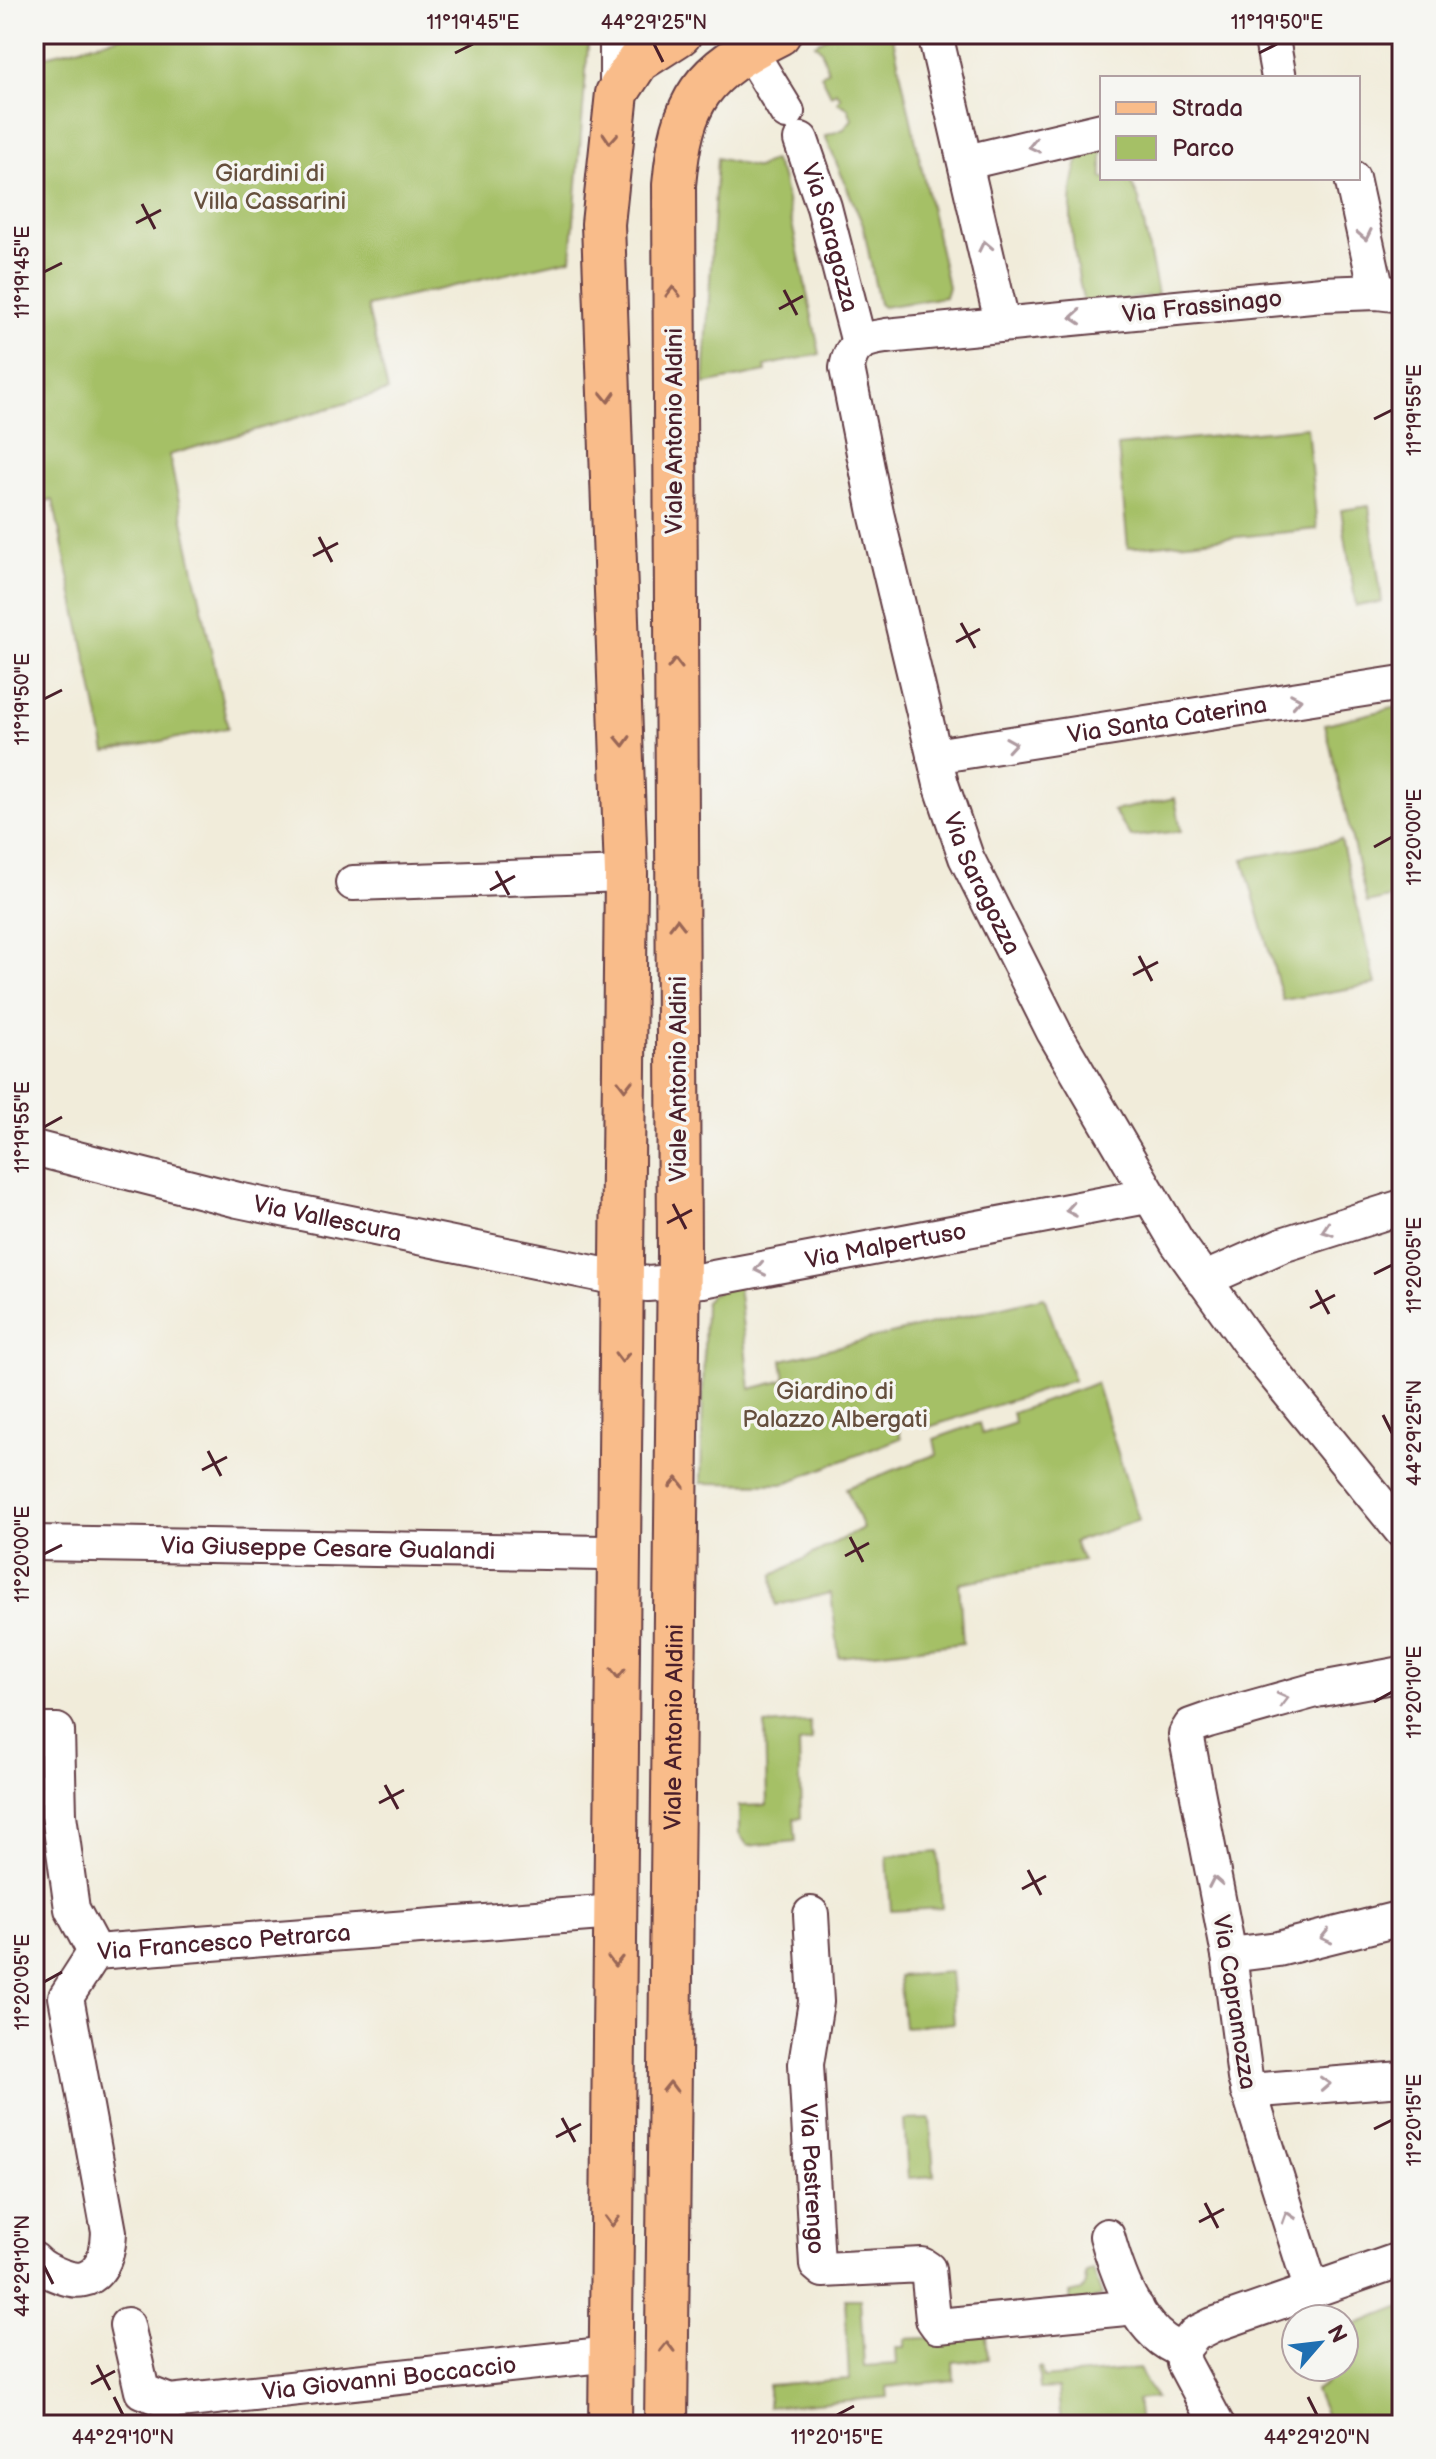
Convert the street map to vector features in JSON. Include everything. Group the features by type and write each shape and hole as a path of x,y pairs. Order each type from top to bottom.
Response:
{"main road":[{"path":"610,2425 626,874 603,224 617,93 638,61 680,34"},
{"name":"Viale Antonio Aldini","path":"666,2425 678,1282 674,185 685,123 699,91 719,68 755,39"},
{"path":"619,1560 676,1561"},
{"path":"619,1604 675,1606"}],"street":[{"path":"617,34 617,93"},
{"path":"935,34 1002,322"},
{"path":"1271,34 1279,76"},
{"name":"Via Saragozza","path":"755,39 794,126 824,207 859,343 850,354 849,381 876,513 934,756 948,809 966,857 1047,1019 1147,1196 1203,1280 1397,1517"},
{"path":"967,162 1100,130"},
{"path":"1353,180 1390,293"},
{"name":"Via Frassinago","path":"859,343 874,338 1002,322 1390,293"},
{"name":"Via Santa Caterina","path":"934,756 1402,683"},
{"path":"353,883 626,874"},
{"name":"Via Vallescura","path":"34,1147 238,1200 623,1279"},
{"name":"Via Malpertuso","path":"623,1279 647,1284 703,1280 1147,1196"},
{"path":"1203,1280 1282,1245 1402,1207"},
{"name":"Via Giuseppe Cesare Gualandi","path":"34,1543 605,1553 619,1560"},
{"name":"Via Capramozza","path":"1312,2291 1248,2091 1229,1955 1186,1734 1191,1726 1208,1720 1316,1690 1402,1674"},
{"path":"34,1731 57,1731 59,1815 72,1909 95,1952"},
{"name":"Via Francesco Petrarca","path":"34,2260 70,2280 88,2279 99,2272 108,2256 109,2232 66,1997 95,1952 615,1912"},
{"name":"Via Pastrengo","path":"811,1914 816,2002 806,2064 817,2265 823,2270 922,2265 928,2269 933,2319 938,2326 1136,2307"},
{"path":"1229,1955 1278,1949 1402,1918"},
{"path":"1248,2091 1402,2079"},
{"path":"1107,2236 1136,2307 1157,2337 1182,2350"},
{"path":"1182,2350 1204,2329 1402,2259"},
{"name":"Via Giovanni Boccaccio","path":"127,2325 142,2391 170,2402 611,2354"},
{"path":"1182,2350 1184,2363 1217,2425"}],"green space":[{"name":"Giardini di Villa Cassarini","path":"131,34 589,34 571,259 367,306 388,391 169,455 228,728 106,752 53,500 34,502 34,59"},
{"path":"833,34 892,34 948,287 945,297 883,307 879,304 863,225 825,136 844,129 852,119 848,108 837,102 841,97 836,92 831,95 821,75 828,71 821,49 815,44"},
{"path":"1100,139 1100,180 1130,180 1139,199 1158,295 1084,305 1073,243 1071,201 1078,161 1087,142"},
{"path":"717,158 757,168 773,160 782,177 820,354 765,366 766,372 704,384"},
{"path":"1307,427 1317,529 1128,548 1118,446"},
{"path":"1369,506 1382,602 1356,606 1341,510"},
{"path":"1402,706 1402,895 1367,903 1325,724"},
{"path":"1175,798 1181,831 1131,837 1113,811"},
{"path":"1341,840 1376,984 1283,1000 1243,859"},
{"name":"Giardino di Palazzo Albergati","path":"738,1285 750,1389 785,1380 782,1360 1044,1297 1074,1380 926,1428 918,1411 896,1422 901,1438 783,1484 701,1483 705,1302 711,1294"},
{"path":"1096,1383 1139,1520 1074,1542 1083,1561 959,1583 963,1643 839,1657 831,1593 776,1605 773,1575 863,1528 846,1488 937,1454 934,1439 979,1423 982,1434 1015,1423 1012,1413"},
{"path":"810,1722 812,1741 799,1743 801,1818 794,1819 796,1841 748,1846 739,1834 739,1806 767,1805 765,1725"},
{"path":"938,1852 942,1908 891,1911 887,1856"},
{"path":"950,1972 954,2023 904,2027 899,1976"},
{"path":"930,2119 934,2176 908,2178 904,2120"},
{"path":"1093,2270 1102,2296 1071,2305 1070,2294 1082,2291 1086,2284 1085,2274"},
{"path":"845,2299 860,2299 864,2366 897,2364 896,2347 905,2347 905,2339 986,2335 988,2359 953,2362 954,2380 887,2387 888,2397 768,2407 768,2385 849,2379"},
{"path":"1402,2307 1402,2425 1316,2425 1327,2419 1315,2390 1326,2383 1360,2383 1360,2323"},
{"path":"1041,2367 1043,2378 1139,2369 1155,2398 1137,2400 1140,2425 1061,2425 1058,2388 1040,2389 1038,2368"}]}
